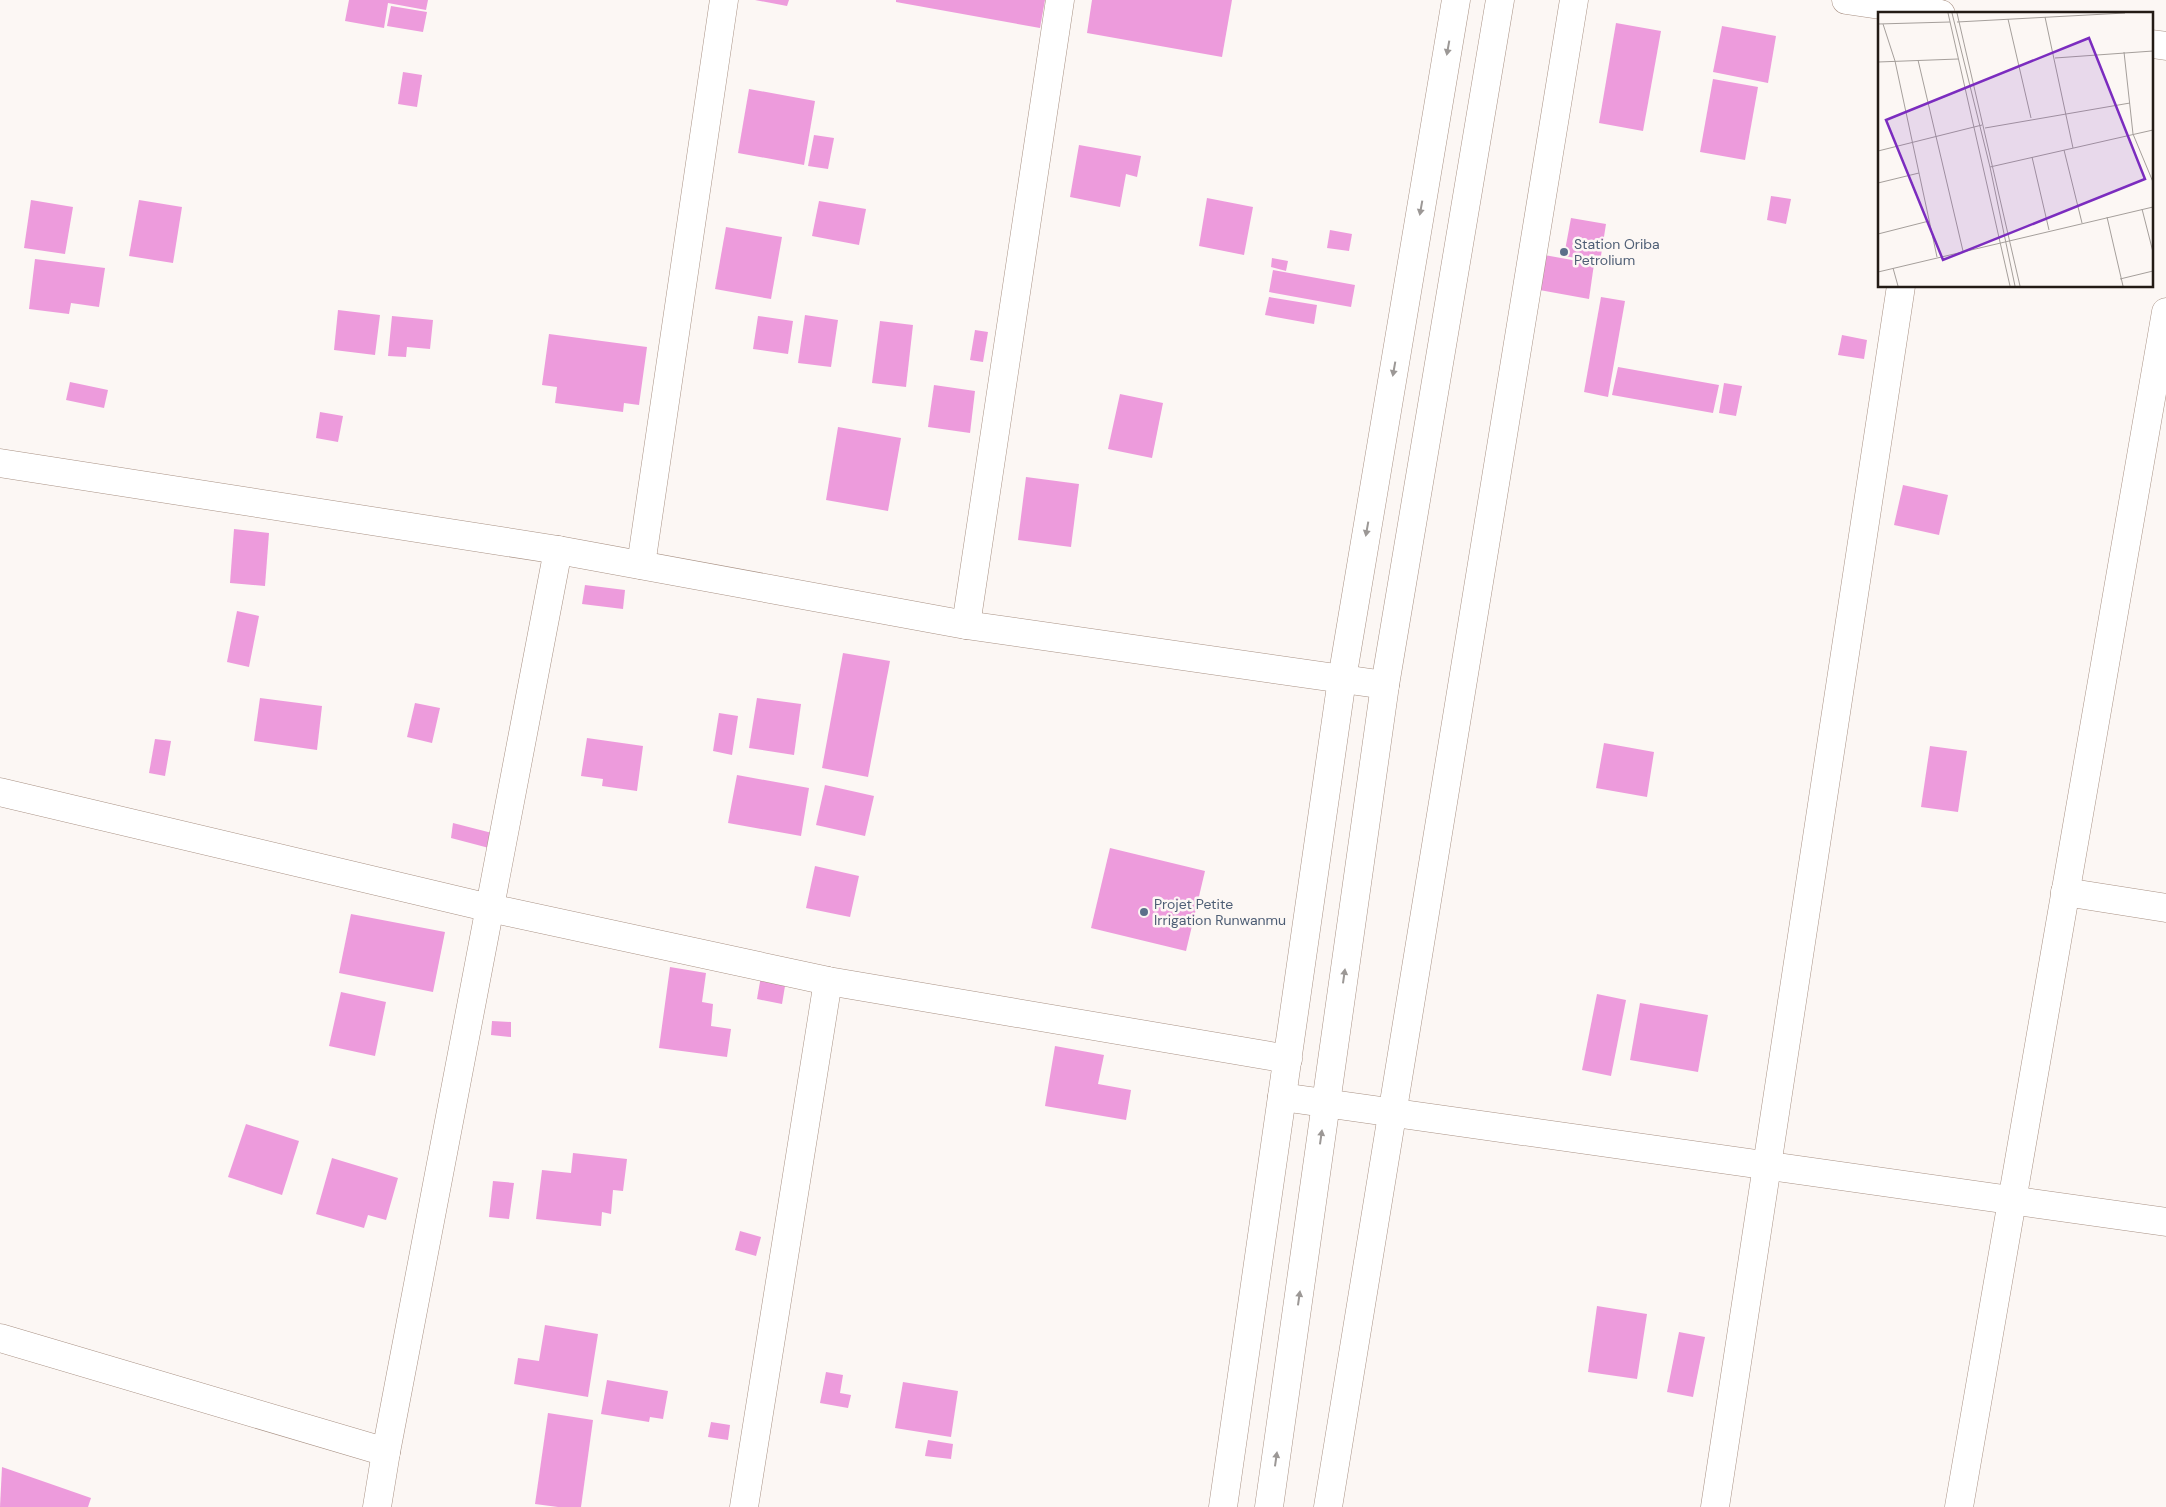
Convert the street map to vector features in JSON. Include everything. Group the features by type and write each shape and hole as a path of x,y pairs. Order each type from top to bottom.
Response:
{"street":[{"path":"641,565 724,0"},
{"path":"966,625 1060,0"},
{"path":"1223,1507 1342,679 1456,0"},
{"path":"1269,1507 1385,685 1500,0"},
{"path":"1328,1507 1574,0"},
{"path":"1846,0 1927,12"},
{"path":"1714,1507 1901,288"},
{"path":"1959,1507 2065,892 2157,421 2166,312"},
{"path":"0,463 558,550 966,625 1385,685"},
{"path":"377,1507 558,550"},
{"path":"0,792 490,908 828,981 1288,1059"},
{"path":"2065,892 2166,908"},
{"path":"744,1507 828,981"},
{"path":"1282,1097 2166,1222"},
{"path":"0,1338 386,1452"}],"building":[{"path":"349,0 428,0 426,10 388,3 384,28 345,21"},
{"path":"755,0 789,0 787,6"},
{"path":"896,0 1045,0 1040,28 896,2"},
{"path":"1092,0 1232,0 1222,57 1087,33"},
{"path":"391,6 427,12 423,32 387,26"},
{"path":"1616,23 1661,31 1643,131 1599,123"},
{"path":"1722,26 1776,36 1768,83 1713,72"},
{"path":"403,72 422,75 417,107 398,104"},
{"path":"1713,79 1758,87 1745,160 1700,152"},
{"path":"749,89 815,101 804,165 738,153"},
{"path":"814,135 834,138 828,169 808,166"},
{"path":"1079,145 1141,156 1137,177 1126,174 1120,207 1070,197"},
{"path":"1771,196 1791,199 1786,224 1767,220"},
{"path":"1207,198 1253,207 1244,255 1199,246"},
{"path":"31,200 73,207 65,254 24,248"},
{"path":"139,200 182,207 173,263 129,256"},
{"path":"819,201 866,209 859,245 812,236"},
{"path":"1571,218 1606,224 1600,262 1564,256"},
{"path":"726,227 782,237 771,299 715,289"},
{"path":"1330,230 1352,234 1349,251 1327,248"},
{"path":"1539,254 1594,264 1589,299 1534,289"},
{"path":"1272,258 1288,261 1286,271 1271,267"},
{"path":"35,259 105,268 99,307 71,303 69,314 29,309"},
{"path":"1273,270 1355,285 1351,307 1269,292"},
{"path":"1269,297 1317,305 1314,324 1265,315"},
{"path":"1601,297 1625,301 1608,397 1584,392"},
{"path":"338,310 380,315 375,355 334,350"},
{"path":"805,315 838,320 831,367 798,363"},
{"path":"392,316 433,320 430,349 407,347 406,357 388,356"},
{"path":"758,316 793,321 788,354 753,349"},
{"path":"880,321 913,325 906,387 872,383"},
{"path":"975,330 988,332 983,362 970,360"},
{"path":"549,334 647,347 639,405 624,403 623,412 555,403 557,387 542,385"},
{"path":"1842,335 1867,340 1864,359 1838,355"},
{"path":"1618,367 1719,385 1713,413 1612,395"},
{"path":"70,382 108,390 104,408 66,400"},
{"path":"1724,383 1742,386 1736,416 1719,413"},
{"path":"934,385 975,391 970,433 928,427"},
{"path":"1120,394 1163,403 1152,458 1108,449"},
{"path":"320,412 343,416 338,442 316,438"},
{"path":"838,427 901,438 888,511 826,500"},
{"path":"1026,477 1079,484 1071,547 1018,540"},
{"path":"1903,485 1948,495 1939,535 1894,525"},
{"path":"234,529 269,533 265,586 230,583"},
{"path":"585,585 625,590 623,609 582,604"},
{"path":"237,611 259,616 249,667 227,662"},
{"path":"843,653 890,661 868,777 822,768"},
{"path":"260,698 322,706 317,750 254,741"},
{"path":"757,698 801,704 794,755 749,748"},
{"path":"415,703 440,708 432,743 407,737"},
{"path":"719,713 738,716 732,755 713,751"},
{"path":"587,738 643,746 637,791 602,786 603,779 581,776"},
{"path":"155,739 171,741 165,776 149,773"},
{"path":"1604,743 1654,752 1647,797 1596,788"},
{"path":"1930,746 1967,751 1958,812 1921,807"},
{"path":"737,775 809,788 801,836 728,823"},
{"path":"825,785 874,796 865,836 816,825"},
{"path":"453,823 492,833 489,848 451,838"},
{"path":"1110,848 1205,871 1186,951 1091,928"},
{"path":"815,866 859,876 850,917 806,908"},
{"path":"351,914 445,932 433,992 339,973"},
{"path":"670,967 706,973 702,1002 713,1004 711,1026 731,1029 727,1057 659,1048"},
{"path":"761,976 786,980 782,1004 757,999"},
{"path":"341,992 386,1002 375,1056 329,1046"},
{"path":"1597,994 1626,1000 1611,1076 1582,1070"},
{"path":"1640,1003 1708,1015 1698,1072 1630,1060"},
{"path":"492,1021 511,1022 511,1037 491,1035"},
{"path":"1055,1046 1104,1055 1098,1084 1131,1090 1126,1120 1045,1106"},
{"path":"246,1124 299,1141 282,1195 228,1177"},
{"path":"573,1153 627,1159 623,1191 613,1190 611,1214 602,1212 601,1226 536,1219 542,1170 571,1173"},
{"path":"332,1158 398,1178 386,1220 368,1215 364,1228 316,1214"},
{"path":"493,1181 514,1183 509,1219 489,1217"},
{"path":"740,1231 761,1237 756,1256 735,1250"},
{"path":"1597,1306 1647,1314 1637,1379 1588,1372"},
{"path":"545,1325 598,1334 588,1397 514,1384 518,1358 539,1361"},
{"path":"1679,1332 1705,1337 1693,1397 1667,1392"},
{"path":"826,1372 843,1375 840,1393 851,1395 848,1408 820,1403"},
{"path":"607,1380 668,1391 663,1419 650,1417 649,1422 601,1414"},
{"path":"903,1382 958,1391 951,1437 895,1428"},
{"path":"548,1413 593,1420 581,1507 535,1504"},
{"path":"711,1422 730,1425 728,1440 708,1437"},
{"path":"928,1440 953,1444 951,1459 925,1456"},
{"path":"2,1467 91,1498 88,1507 0,1507"}],"place":[{"name":"Station Oriba Petrolium","path":"1564,252"},
{"name":"Projet Petite Irrigation Runwanmu","path":"1144,912"}]}
